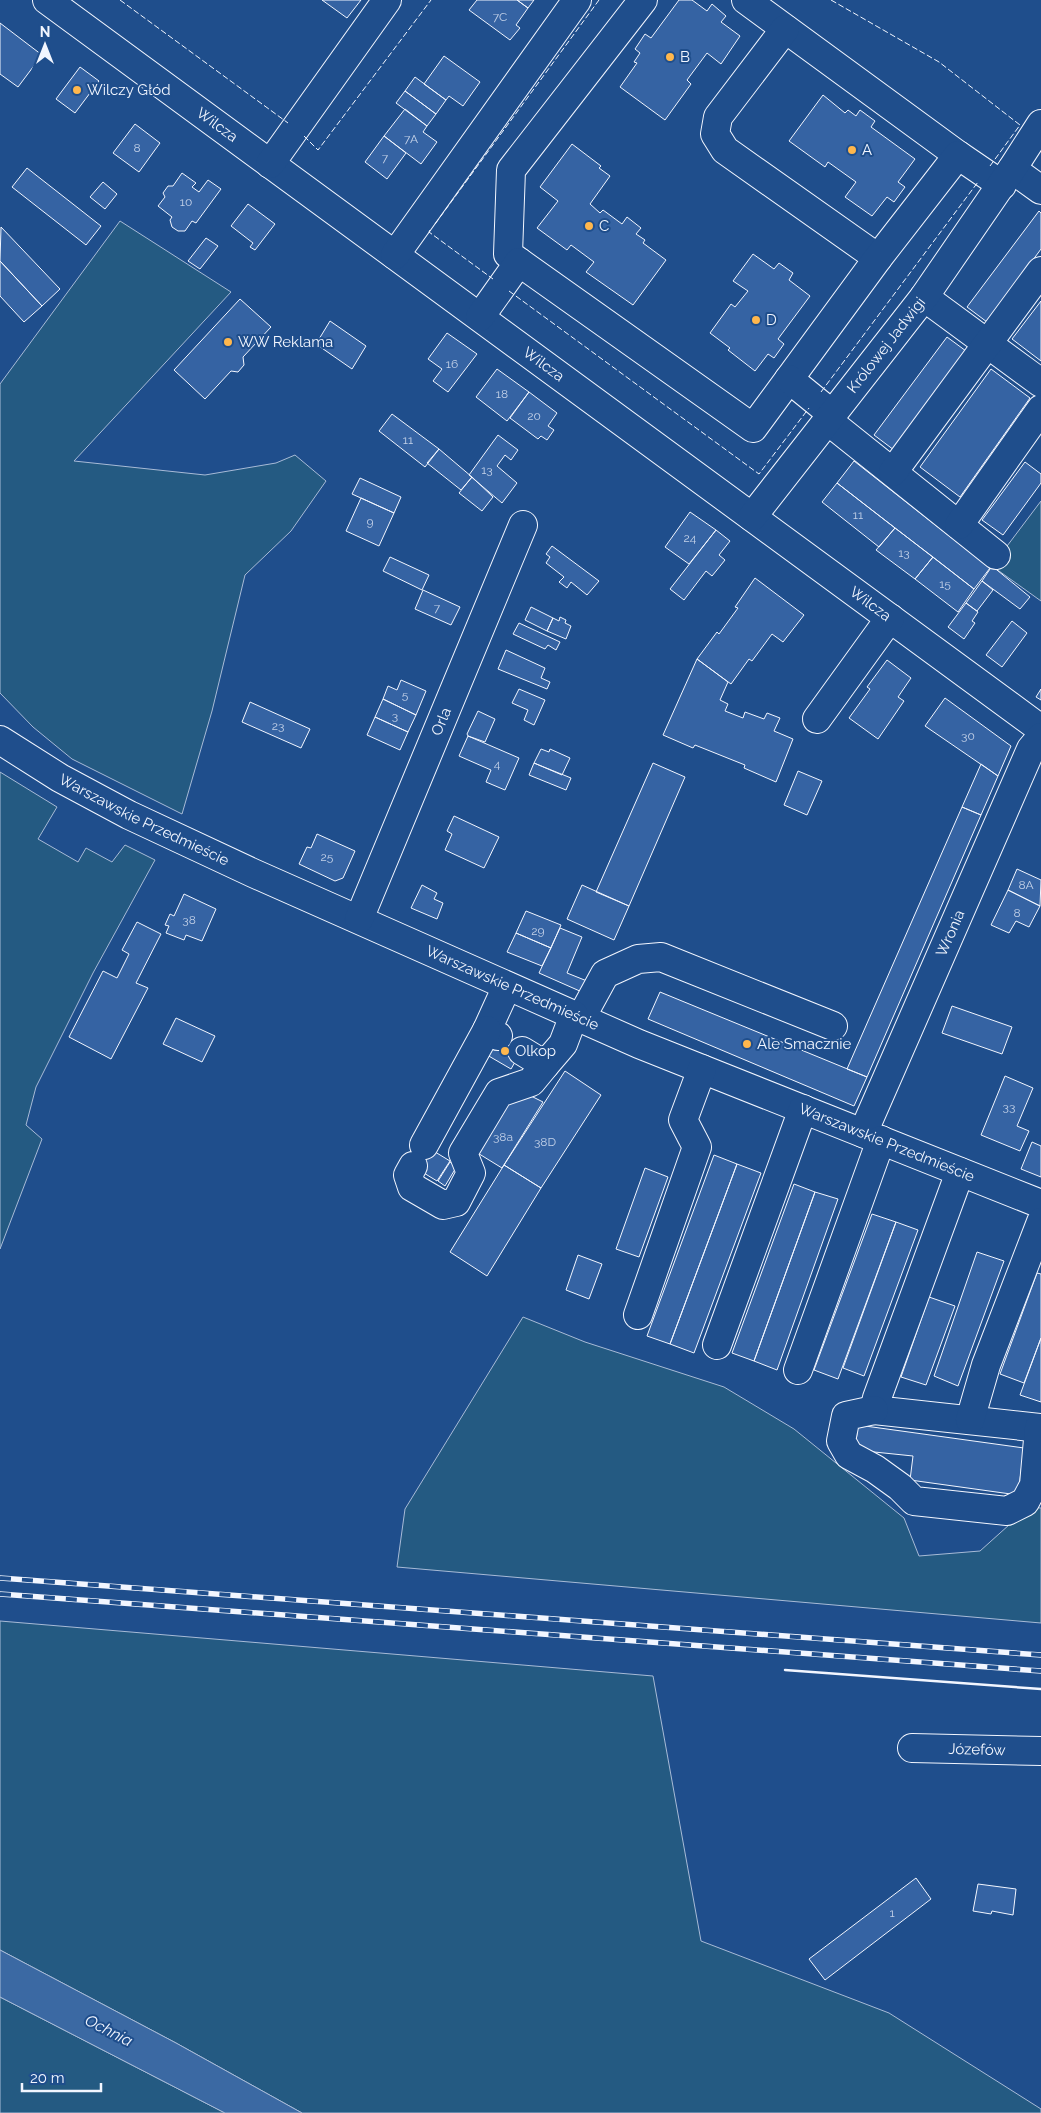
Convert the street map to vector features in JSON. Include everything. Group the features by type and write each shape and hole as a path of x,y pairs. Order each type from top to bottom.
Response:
{"street":[{"name":"Wilcza","path":"47,0 1041,729"},
{"path":"270,164 387,0"},
{"path":"395,255 577,0"},
{"path":"643,0 511,170 508,254 753,428 878,258 958,155"},
{"path":"746,0 958,155 1041,190"},
{"path":"786,29 718,117 715,134 725,150 878,258"},
{"name":"Królowej Jadwigi","path":"752,517 924,297 1007,177 1041,124"},
{"path":"480,317 519,262"},
{"path":"893,472 1041,271"},
{"path":"924,297 1041,383"},
{"path":"789,379 893,472 996,555"},
{"path":"959,525 1041,409"},
{"name":"Orla","path":"359,919 523,525"},
{"path":"817,718 890,618"},
{"name":"Wronia","path":"798,1370 872,1137 1031,749 1041,737"},
{"name":"Warszawskie Przedmieście","path":"0,740 60,778 129,816 253,873 578,1017 702,1069 1041,1204"},
{"path":"507,986 492,1033 408,1175 412,1187 443,1205 456,1202 471,1174 463,1153 498,1093 531,1082 563,1044 605,974 638,959 660,957 833,1026"},
{"path":"522,1051 545,1065"},
{"path":"638,1315 697,1148 683,1120 702,1069"},
{"path":"717,1345 802,1109"},
{"path":"874,1410 960,1172"},
{"path":"970,1420 986,1366 1041,1222"},
{"path":"874,1410 970,1420 1040,1428 1034,1485 1025,1502 1007,1511 914,1501 900,1486 875,1469 849,1455 841,1441 846,1416 874,1410"},
{"name":"Józefów","path":"912,1748 1041,1751"}],"shaded area":[{"path":"120,221 231,292 74,461 205,475 276,463 295,455 326,481 291,531 245,575 212,711 182,814 72,759 33,727 0,693 0,384"},
{"path":"1041,501 1041,601 992,566"},
{"path":"0,772 57,807 38,839 78,862 86,848 112,862 125,845 155,860 93,973 36,1087 26,1125 42,1139 0,1249"},
{"path":"523,1317 585,1342 724,1387 794,1429 904,1518 919,1556 980,1551 1029,1507 1041,1508 1041,1623 397,1567 405,1509"},
{"path":"0,1621 653,1676 701,1941 889,2013 1041,2109 1041,2113 302,2113 176,2043 0,1950"},
{"path":"0,1997 225,2113 0,2113"}],"water":[{"name":"Ochnia","path":"0,1950 176,2043 302,2113 225,2113 0,1997"}],"building":[{"path":"322,0 361,0 347,18"},
{"path":"477,0 517,0 528,8 516,25 520,28 510,40 469,10"},
{"path":"517,0 534,0 528,8"},
{"name":"B","path":"679,0 692,0 707,11 712,4 726,16 721,22 740,36 721,64 707,53 687,80 691,84 665,120 620,87 637,63 634,62 640,53 635,49 645,34 651,38"},
{"path":"0,23 42,55 18,87 0,74"},
{"path":"444,56 480,82 463,106 449,96 446,100 424,84"},
{"name":"Wilczy Głód","path":"80,67 99,81 75,113 56,99"},
{"path":"415,77 446,100 436,114 405,91"},
{"path":"405,91 436,114 427,126 396,103"},
{"name":"A","path":"823,95 845,113 848,110 856,116 860,110 875,121 871,127 915,159 898,182 905,187 894,202 887,197 872,216 845,197 856,182 828,162 825,167 789,141"},
{"path":"405,109 427,126 423,132 437,142 421,164 384,136"},
{"path":"135,124 160,143 139,172 113,153"},
{"path":"384,136 406,153 387,179 365,162"},
{"name":"C","path":"572,144 601,166 599,168 610,176 590,204 600,213 603,210 622,224 627,217 641,228 636,234 645,240 643,243 666,260 633,305 586,272 594,262 571,245 567,250 537,228 558,201 540,187"},
{"path":"27,168 101,226 86,245 12,187"},
{"path":"182,173 196,183 192,187 199,192 208,180 221,189 196,223 192,221 185,231 178,231 172,227 170,220 172,217 158,206 165,197 163,193 168,186 173,186"},
{"path":"103,182 117,194 105,209 90,197"},
{"path":"248,204 275,224 255,250 250,247 253,243 231,226"},
{"path":"1039,211 1041,213 1041,249 987,322 967,307"},
{"path":"1,227 60,289 42,306 0,261"},
{"path":"206,238 218,246 200,269 188,261"},
{"name":"D","path":"753,254 774,269 779,263 793,273 789,280 810,296 778,339 784,344 774,358 768,354 755,371 710,333 731,304 735,307 748,291 733,281"},
{"path":"0,261 42,306 24,322 0,296"},
{"name":"WW Reklama","path":"240,299 271,327 243,357 244,365 238,372 231,371 205,399 174,370"},
{"path":"1041,301 1041,361 1012,339"},
{"path":"330,321 366,346 352,369 316,344"},
{"path":"447,333 477,354 448,392 433,381 442,369 428,359"},
{"path":"947,337 966,351 894,450 874,435"},
{"path":"497,369 529,392 507,421 476,397"},
{"path":"991,369 1030,398 960,497 920,467"},
{"path":"529,392 557,413 548,426 554,430 547,440 541,436 538,439 510,418"},
{"path":"392,414 439,449 425,467 379,431"},
{"path":"498,435 518,450 511,460 505,455 497,466 517,483 502,503 469,475"},
{"path":"439,449 472,477 461,490 427,463"},
{"path":"854,461 990,568 974,589 837,483"},
{"path":"1025,462 1041,474 1041,483 1003,535 982,520"},
{"path":"472,477 493,497 482,511 459,493"},
{"path":"360,478 401,497 394,513 352,494"},
{"path":"837,483 895,528 879,547 822,502"},
{"path":"361,498 394,513 379,546 346,531"},
{"path":"690,512 716,530 689,564 665,547"},
{"path":"895,528 933,557 915,579 876,550"},
{"path":"716,530 730,541 719,555 725,560 712,576 706,571 684,600 670,589"},
{"path":"552,546 599,581 587,595 571,582 567,588 559,582 564,577 546,563 550,557 546,554"},
{"path":"390,557 429,575 422,590 383,571"},
{"path":"933,557 974,589 958,612 915,579"},
{"path":"992,566 1030,597 1020,609 982,581"},
{"path":"755,578 804,615 783,642 772,634 752,661 749,659 731,684 697,659 738,608 735,607"},
{"path":"982,581 993,590 977,611 966,603"},
{"path":"423,590 460,607 451,625 415,609"},
{"path":"966,603 978,612 972,621 975,623 964,639 948,627"},
{"path":"531,607 553,618 547,631 525,620"},
{"path":"560,617 571,626 566,639 547,631 553,618 559,621"},
{"path":"1012,621 1027,633 1002,667 986,655"},
{"path":"519,623 560,642 556,650 548,645 545,649 513,634"},
{"path":"506,650 545,668 541,678 550,682 547,689 498,669"},
{"path":"697,659 728,682 720,700 728,704 725,711 743,718 745,712 764,719 767,713 780,718 774,731 793,739 776,782 744,768 745,765 695,745 693,748 663,735"},
{"path":"887,660 911,678 898,697 904,701 878,739 849,718 870,689 867,687"},
{"path":"401,680 426,691 416,715 383,699 388,686 397,690"},
{"path":"519,689 545,700 534,725 524,720 528,710 512,703"},
{"path":"1041,689 1041,700 1036,697"},
{"path":"945,698 1011,746 998,776 925,726"},
{"path":"383,699 416,715 408,732 375,717"},
{"path":"250,702 310,729 301,748 242,722"},
{"path":"478,711 495,719 485,742 467,734"},
{"path":"375,717 408,732 400,750 367,735"},
{"path":"468,736 519,758 505,790 486,782 491,770 459,756"},
{"path":"541,749 549,752 550,749 570,758 562,775 534,763"},
{"path":"534,763 571,778 566,790 529,775"},
{"path":"653,763 685,777 629,906 596,892"},
{"path":"981,764 998,776 981,815 962,807"},
{"path":"798,771 822,781 807,815 784,805"},
{"path":"962,807 981,815 867,1077 847,1069"},
{"path":"454,816 499,837 484,868 445,850 452,834 447,831"},
{"path":"317,834 355,851 343,878 335,881 299,864 307,847 311,848"},
{"path":"1017,869 1041,880 1040,906 1008,890"},
{"path":"422,885 437,893 434,899 443,903 437,919 411,908"},
{"path":"582,885 629,906 614,940 567,919"},
{"path":"1008,890 1040,906 1029,927 1016,921 1009,933 991,925"},
{"path":"184,894 216,909 202,941 186,935 184,940 166,933 169,926 165,925 170,914 174,916"},
{"path":"526,911 561,925 551,948 516,933"},
{"path":"137,922 161,934 136,983 148,988 111,1059 69,1037 103,971 117,978 129,954 122,950"},
{"path":"560,928 582,937 567,973 587,981 582,992 539,973"},
{"path":"516,933 551,948 542,966 507,952"},
{"name":"Ale Smacznie","path":"660,992 867,1077 854,1106 648,1019"},
{"path":"952,1006 1012,1027 1002,1054 942,1033"},
{"path":"176,1018 215,1036 202,1062 163,1044"},
{"path":"499,1034 523,1048 511,1069 487,1055"},
{"path":"565,1071 601,1095 541,1188 504,1165"},
{"path":"1005,1076 1033,1088 1017,1126 1029,1131 1020,1151 981,1135"},
{"path":"531,1096 543,1102 502,1168 476,1152 508,1101"},
{"path":"417,1141 450,1161 437,1181 404,1161"},
{"path":"1032,1142 1041,1146 1041,1177 1021,1169"},
{"path":"714,1155 737,1164 670,1344 647,1336"},
{"path":"450,1162 457,1166 445,1186 438,1181"},
{"path":"737,1164 761,1173 694,1353 670,1344"},
{"path":"504,1165 541,1188 487,1276 450,1252"},
{"path":"645,1168 668,1177 639,1257 616,1249"},
{"path":"794,1184 815,1192 754,1361 732,1353"},
{"path":"815,1192 838,1199 777,1370 754,1361"},
{"path":"872,1214 896,1222 838,1379 814,1370"},
{"path":"896,1222 918,1230 864,1376 843,1368"},
{"path":"977,1252 1004,1261 958,1386 934,1376"},
{"path":"578,1255 602,1264 589,1299 566,1290"},
{"path":"1037,1273 1041,1274 1041,1338 1024,1383 1000,1374"},
{"path":"929,1297 955,1306 926,1385 901,1377"},
{"path":"1041,1338 1041,1402 1020,1395"},
{"path":"858,1425 1024,1448 1018,1495 910,1480 913,1456 855,1450"},
{"path":"916,1878 931,1899 825,1980 809,1959"},
{"path":"978,1884 1016,1889 1013,1915 992,1911 991,1914 973,1911"}],"railway":[{"path":"0,1578 1041,1655"},
{"path":"0,1594 1041,1671"}],"fence":[{"path":"120,0 288,123"},
{"path":"304,136 318,150 431,0"},
{"path":"435,224 599,0"},
{"path":"831,0 939,62 1020,125 990,166"},
{"path":"821,392 978,182"},
{"path":"430,230 429,232 493,279"},
{"path":"509,291 759,474 809,408"}],"wall":[{"path":"785,1670 1041,1689"}],"place":[{"name":"B","path":"670,57"},
{"name":"Wilczy Głód","path":"77,90"},
{"name":"A","path":"852,150"},
{"name":"C","path":"589,226"},
{"name":"D","path":"756,320"},
{"name":"WW Reklama","path":"228,342"},
{"name":"Ale Smacznie","path":"747,1044"},
{"name":"Olkop","path":"505,1051"}]}
